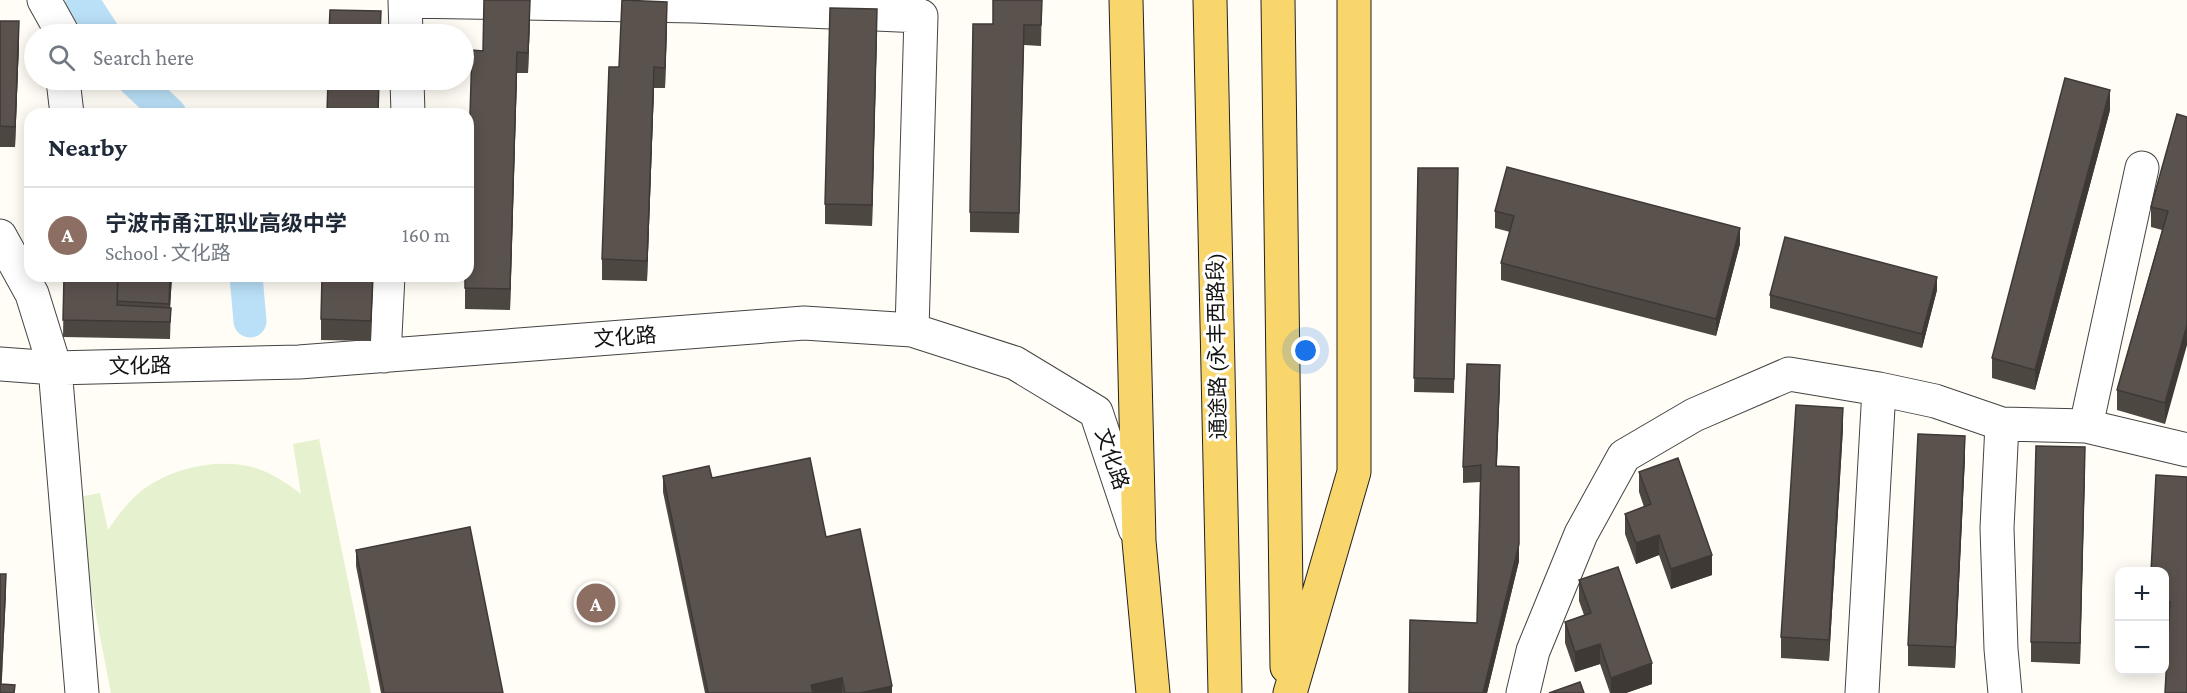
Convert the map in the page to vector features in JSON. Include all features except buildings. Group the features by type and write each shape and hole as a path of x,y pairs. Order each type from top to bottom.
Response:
{"main road":[{"path":"1126,0 1139,541 1153,693"},
{"name":"通途路 (永丰西路段)","path":"1210,0 1225,693"},
{"path":"1278,0 1288,693"},
{"path":"1288,693 1354,472 1354,0"}],"street":[{"path":"44,0 57,24"},
{"path":"406,24 405,1 695,6 921,16 912,330"},
{"path":"64,90 66,108"},
{"path":"407,90 408,108"},
{"path":"2086,426 2142,168"},
{"path":"0,236 24,273"},
{"path":"28,282 55,368 82,693"},
{"path":"384,356 388,282"},
{"name":"文化路","path":"0,364 55,368 299,362 804,323 912,330 1015,363 1096,412 1139,541"},
{"path":"1523,693 1533,651 1581,534 1624,456 1694,415 1789,374 1935,401 2002,424 2086,426 2187,450"},
{"path":"1862,693 1879,389"},
{"path":"2002,424 1996,528 2001,649 2006,693"}],"green space":[{"path":"319,439 371,693 111,693 73,498 100,493 108,530 128,504 146,487 188,468 214,464 252,467 278,478 301,494 293,444"}],"waterway":[{"path":"82,0 98,24"},
{"path":"145,90 164,108"},
{"path":"247,282 250,321"}],"place":[{"name":"宁波市甬江职业高级中学","path":"596,603"}]}
